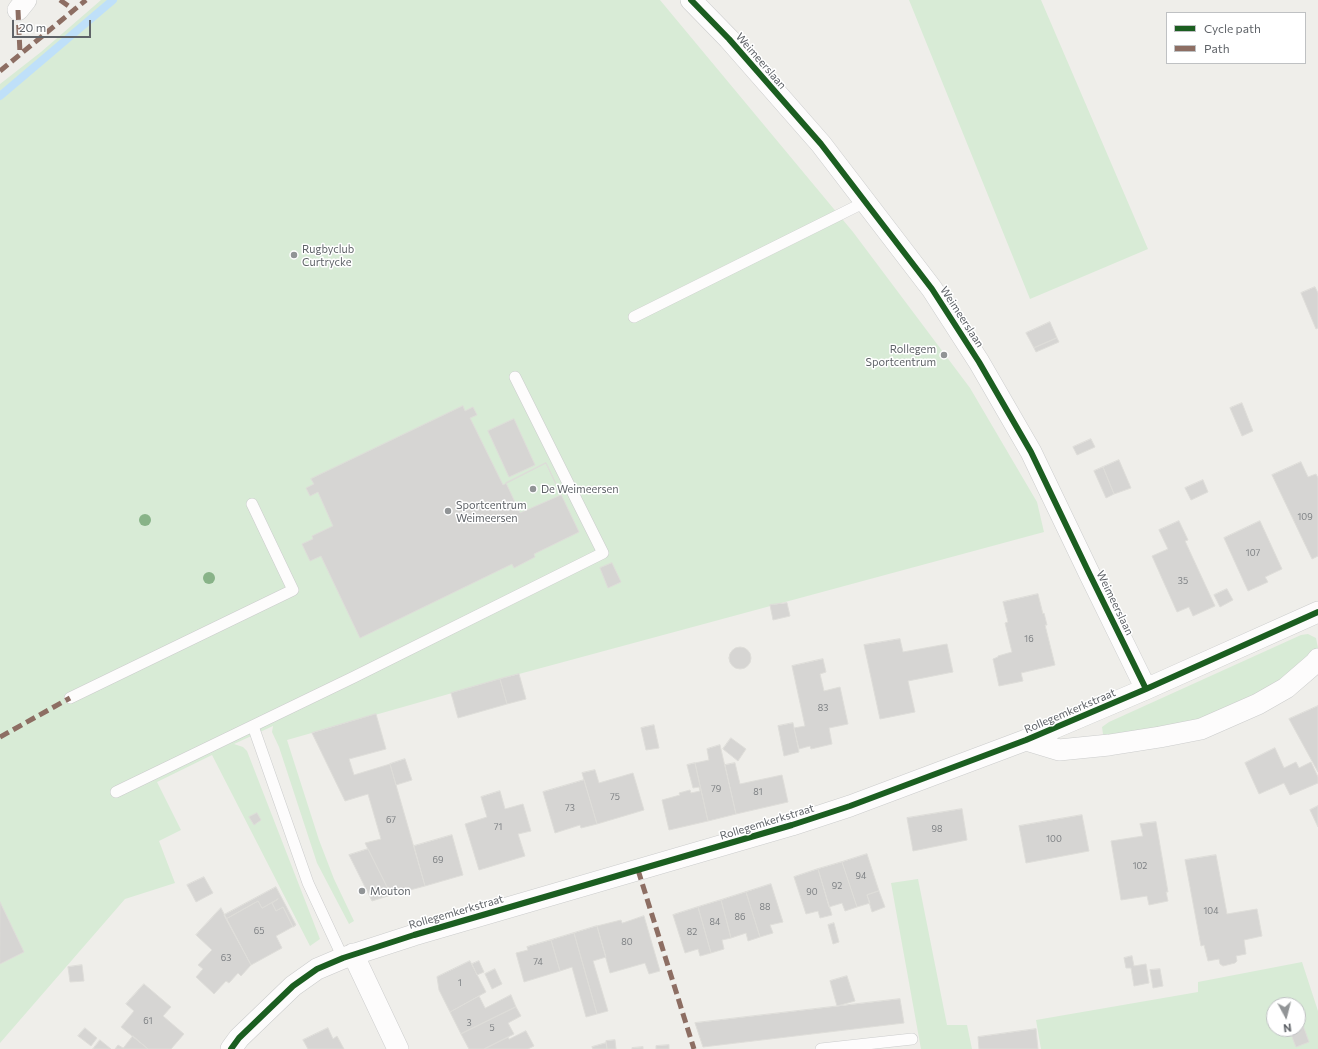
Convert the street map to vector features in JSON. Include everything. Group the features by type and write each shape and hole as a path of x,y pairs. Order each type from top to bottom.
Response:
{"street":[{"name":"Weimeerslaan","path":"691,0 729,39 821,144 932,289 979,362 1031,452 1146,689"},
{"name":"Rollegemkerkstraat","path":"231,1049 239,1038 293,986 317,970 348,956 414,935 792,825 850,806 1026,740 1146,689 1318,612"},
{"name":"Rollegemkerkstraat","path":"1026,740 1059,750 1109,745 1201,729 1258,704 1286,688 1318,659"},
{"path":"348,956 398,1049"}],"lane":[{"path":"634,317 865,202"},
{"path":"116,792 361,674 603,553 515,377"},
{"path":"70,698 293,590 252,504"},
{"path":"254,726 308,883 348,956"},
{"path":"821,1049 912,1039"}],"green space":[{"path":"101,0 660,0 853,232 970,388 1037,502 1044,532 519,674 287,740 319,840 334,879 354,921 349,924 317,863 279,747 272,732 273,726 234,744 243,747 247,751 320,939 310,946 212,755 157,782 181,830 159,841 175,883 125,899 0,1043 0,84 41,52"},
{"path":"909,0 1041,0 1148,249 1030,299"},
{"path":"1308,634 1316,638 1318,648 1311,656 1271,690 1192,723 1107,738 1103,734 1102,727 1109,722 1301,635"},
{"path":"918,879 947,1025 967,1025 972,1049 921,1049 891,883"},
{"path":"1302,962 1318,1011 1318,1049 1041,1049 1036,1020 1198,992 1198,982"}],"building":[{"path":"1315,287 1318,293 1318,328 1316,329 1301,293"},
{"path":"1050,322 1057,338 1034,348 1026,333"},
{"path":"1057,338 1059,342 1036,352 1034,348"},
{"path":"1242,403 1253,431 1242,436 1230,408"},
{"name":"Sportcentrum Weimeersen","path":"463,406 465,411 473,407 477,415 470,418 503,485 546,463 579,532 534,554 535,557 514,568 512,564 360,638 321,556 310,561 302,544 313,539 312,536 333,526 318,492 310,496 306,488 314,484 311,479"},
{"path":"514,419 535,465 509,477 488,431"},
{"path":"1091,439 1095,447 1077,455 1073,447"},
{"path":"1119,460 1131,488 1114,494 1103,467"},
{"path":"1301,462 1308,477 1316,474 1318,478 1318,556 1312,559 1272,475"},
{"name":"De Weimeersen","path":"546,463 561,495 520,513 506,483"},
{"path":"1103,467 1114,494 1106,498 1094,471"},
{"path":"1203,480 1208,492 1191,500 1185,488"},
{"path":"1179,521 1188,540 1185,541 1215,606 1193,616 1189,607 1177,612 1152,556 1168,549 1159,530"},
{"path":"1260,521 1282,569 1265,577 1268,582 1248,591 1224,538"},
{"path":"612,563 621,582 608,588 600,568"},
{"path":"1227,589 1233,600 1220,607 1214,595"},
{"path":"1038,594 1047,625 1045,625 1055,665 1021,673 1023,681 999,686 993,659 1012,652 1005,623 1008,622 1003,602"},
{"path":"787,603 790,616 773,620 770,605"},
{"path":"900,639 903,652 947,644 953,672 908,681 915,712 880,719 864,645"},
{"path":"740,647 748,650 751,658 748,666 740,669 732,666 729,658 732,650"},
{"path":"823,659 826,672 820,674 824,691 840,687 848,724 829,728 832,744 811,749 810,746 799,749 794,728 805,726 792,666"},
{"path":"519,674 526,699 507,704 500,679"},
{"path":"500,679 507,704 458,718 451,693"},
{"path":"1318,706 1318,772 1289,719"},
{"path":"376,714 386,749 349,759 354,775 390,764 425,886 391,895 365,843 381,839 368,794 345,801 312,733"},
{"path":"793,723 799,752 784,756 778,726"},
{"path":"654,725 659,748 646,750 641,728"},
{"path":"731,738 746,749 738,761 723,749"},
{"path":"720,745 736,814 708,821 695,763 709,760 707,749"},
{"path":"1275,748 1284,768 1296,762 1299,768 1311,762 1318,777 1318,783 1290,795 1284,783 1259,794 1245,763"},
{"path":"405,759 412,780 396,785 390,764"},
{"path":"695,763 708,821 669,830 662,800 680,795 679,793 690,790 691,793 700,791 699,787 693,788 687,765"},
{"path":"735,763 740,784 782,775 788,802 736,814 725,765"},
{"path":"595,770 599,783 633,773 644,810 597,824 582,773"},
{"path":"584,780 597,824 581,828 580,825 555,833 543,792"},
{"path":"500,791 505,809 523,804 531,831 518,834 525,856 479,870 465,824 487,817 481,797"},
{"path":"1318,806 1318,827 1310,810"},
{"path":"962,809 967,840 913,851 907,818"},
{"path":"257,813 261,820 254,825 249,817"},
{"path":"1082,815 1089,851 1026,863 1019,826"},
{"path":"1156,822 1168,892 1166,892 1168,901 1149,905 1147,896 1121,900 1111,841 1143,836 1140,824"},
{"path":"452,835 463,875 425,886 414,846"},
{"path":"368,849 391,895 372,901 349,855"},
{"path":"867,854 879,891 867,895 870,903 857,907 842,862"},
{"path":"1216,855 1227,914 1257,909 1262,936 1244,940 1246,954 1236,956 1237,961 1235,963 1223,966 1220,964 1219,959 1208,961 1204,945 1201,946 1185,860"},
{"path":"842,862 857,907 845,911 842,903 829,907 818,869"},
{"path":"818,869 832,915 820,918 818,911 806,914 794,877"},
{"path":"204,877 213,893 196,902 187,885"},
{"path":"771,884 783,922 770,925 773,933 760,937 746,892"},
{"path":"276,887 296,925 293,927 283,907 276,911 272,903 278,899 262,908 258,901 226,919 224,915"},
{"path":"879,891 885,907 872,912 867,895"},
{"path":"746,892 760,937 748,941 746,933 731,938 721,900"},
{"path":"278,899 272,903 276,911 283,907 293,927 276,936 282,948 251,965 226,919 258,901 262,908"},
{"path":"721,900 731,938 722,940 724,949 711,953 698,907"},
{"path":"0,902 24,952 0,964"},
{"path":"698,907 711,953 700,956 698,949 685,953 673,915"},
{"path":"221,908 251,965 241,976 238,973 229,983 226,981 214,994 196,977 203,969 198,965 212,950 196,935"},
{"path":"644,916 660,971 649,974 645,963 610,973 597,926 621,920 622,923"},
{"path":"834,923 839,942 833,944 828,925"},
{"path":"597,926 606,957 593,961 608,1011 597,1014 574,933"},
{"path":"574,933 597,1014 586,1017 572,967 560,971 551,940"},
{"path":"551,940 560,971 524,982 516,953 528,950 527,947"},
{"path":"1132,956 1134,966 1146,964 1149,983 1134,986 1131,968 1126,968 1124,958"},
{"path":"470,961 486,992 450,1012 439,990 437,977"},
{"path":"479,961 484,972 477,975 472,964"},
{"path":"82,965 84,981 70,982 68,967"},
{"path":"495,969 502,984 492,989 485,974"},
{"path":"1160,969 1163,986 1153,988 1150,970"},
{"path":"847,976 855,1001 837,1006 830,981"},
{"path":"144,984 171,1007 163,1016 184,1034 171,1049 148,1049 121,1027 134,1011 126,1004"},
{"path":"511,995 516,1007 461,1034 450,1012 479,996 485,1008"},
{"path":"900,999 904,1023 703,1047 695,1023"},
{"path":"516,1007 521,1016 508,1023 514,1034 484,1049 469,1049 461,1034"},
{"path":"85,1028 97,1038 91,1046 78,1036"},
{"path":"328,1028 333,1039 337,1036 344,1049 308,1049 303,1040"},
{"path":"1036,1029 1038,1049 979,1049 978,1037"},
{"path":"526,1031 534,1046 528,1049 484,1049 508,1037 509,1039"},
{"path":"1306,1034 1309,1042 1296,1047 1292,1037 1306,1037"},
{"path":"133,1036 148,1049 115,1049 118,1045 123,1048"},
{"path":"100,1040 111,1049 93,1049"},
{"path":"615,1040 616,1049 607,1049 606,1041"},
{"path":"606,1043 607,1049 593,1049 592,1047"},
{"path":"669,1045 669,1049 656,1049 656,1046"},
{"path":"643,1047 643,1049 632,1049 632,1048"}],"waterway":[{"path":"0,96 113,0"}],"marked path":[{"path":"60,0 74,10"},
{"path":"0,71 86,0"},
{"path":"18,10 20,53"},
{"path":"0,737 70,698"},
{"path":"638,870 694,1049"}],"cycle path":[{"path":"691,0 729,39 821,144 932,289 979,362 1031,452 1146,689"},
{"path":"231,1049 239,1038 293,986 317,969 343,958 414,935 792,825 850,806 1026,740 1146,689 1318,612"}],"place":[{"name":"Rugbyclub Curtrycke","path":"294,255"},
{"name":"Rollegem Sportcentrum","path":"944,355"},
{"name":"De Weimeersen","path":"533,489"},
{"name":"Sportcentrum Weimeersen","path":"448,511"},
{"name":"Mouton","path":"362,891"}]}
